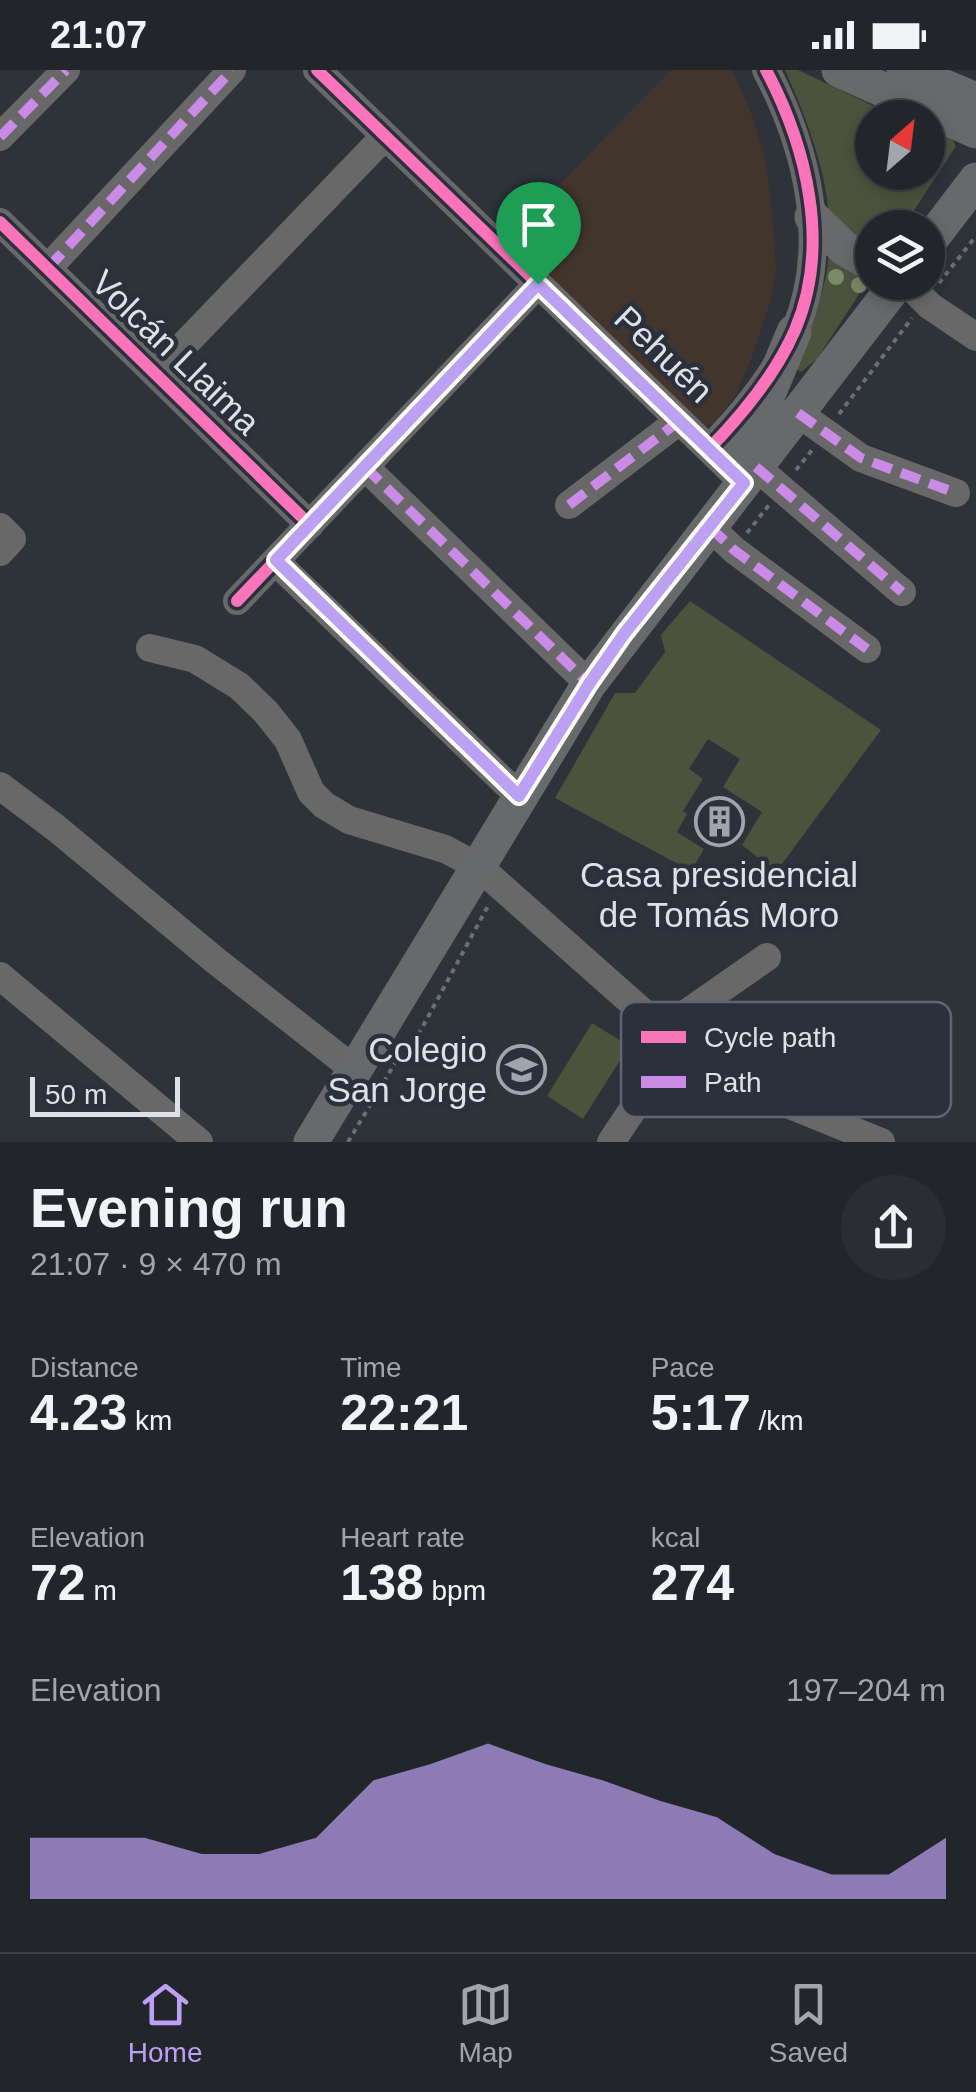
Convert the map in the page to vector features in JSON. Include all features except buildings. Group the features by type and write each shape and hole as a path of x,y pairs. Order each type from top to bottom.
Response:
{"main road":[{"path":"840,70 976,131"},
{"path":"904,70 976,100"},
{"path":"945,221 976,180"},
{"path":"812,217 855,254"},
{"path":"311,1142 589,684 884,300"},
{"path":"750,475 746,450 794,332"}],"street":[{"path":"0,137 66,70"},
{"path":"48,268 232,70"},
{"name":"Pehuén","path":"317,70 709,449 750,475 902,592"},
{"path":"709,449 764,384 794,332 811,264 812,217 801,157 766,70"},
{"path":"156,374 385,136"},
{"name":"Volcán Llaima","path":"0,222 310,525"},
{"path":"238,601 538,284"},
{"path":"924,300 976,336"},
{"path":"798,413 861,458 956,493"},
{"path":"568,505 680,420"},
{"path":"364,467 589,684"},
{"path":"710,527 734,550 866,649"},
{"path":"276,560 519,796"},
{"path":"150,648 195,659 238,686 288,740 311,792 324,805 349,820 445,848 479,867 628,1002"},
{"path":"0,786 355,1070"},
{"path":"712,1002 766,957"},
{"path":"0,976 199,1142"},
{"path":"611,1142 625,1117"},
{"path":"819,1117 881,1142"}],"path":[{"path":"348,1142 407,1043 416,1039 483,915"}],"shaded area":[{"path":"671,70 732,70 766,161 776,267 770,302 735,396 713,425 702,426 508,237"}],"green space":[{"path":"785,70 798,70 861,100 855,100 855,190 927,190 914,210 855,210 855,300 817,359 801,372 795,368 825,280 830,225 822,172"},
{"path":"945,136 956,146 945,163"},
{"path":"690,601 881,730 776,872 742,845 762,812 723,787 740,759 708,739 689,769 703,779 683,811 687,814 677,832 704,849 691,871 555,798 615,693 635,693 665,652 661,635"},
{"path":"592,1023 621,1041 621,1059 583,1119 547,1096"}],"marked path":[{"path":"0,137 66,70"},
{"path":"48,268 232,70"},
{"path":"798,413 861,458 956,493"},
{"path":"569,505 679,421"},
{"path":"365,467 589,684"},
{"path":"756,467 902,592"},
{"path":"710,527 734,550 867,649"},
{"path":"275,561 519,796"}],"cycle path":[{"path":"317,70 744,483"},
{"path":"709,449 757,393 787,346 806,298 811,265 812,231 803,164 766,70"},
{"path":"0,222 310,525"},
{"path":"237,601 538,284"}],"place":[{"name":"Casa presidencial de Tomás Moro","path":"719,822"},
{"name":"Colegio San Jorge","path":"522,1069"}],"route":[{"path":"538,284 744,483 624,634 519,796 276,560 538,284"}]}
